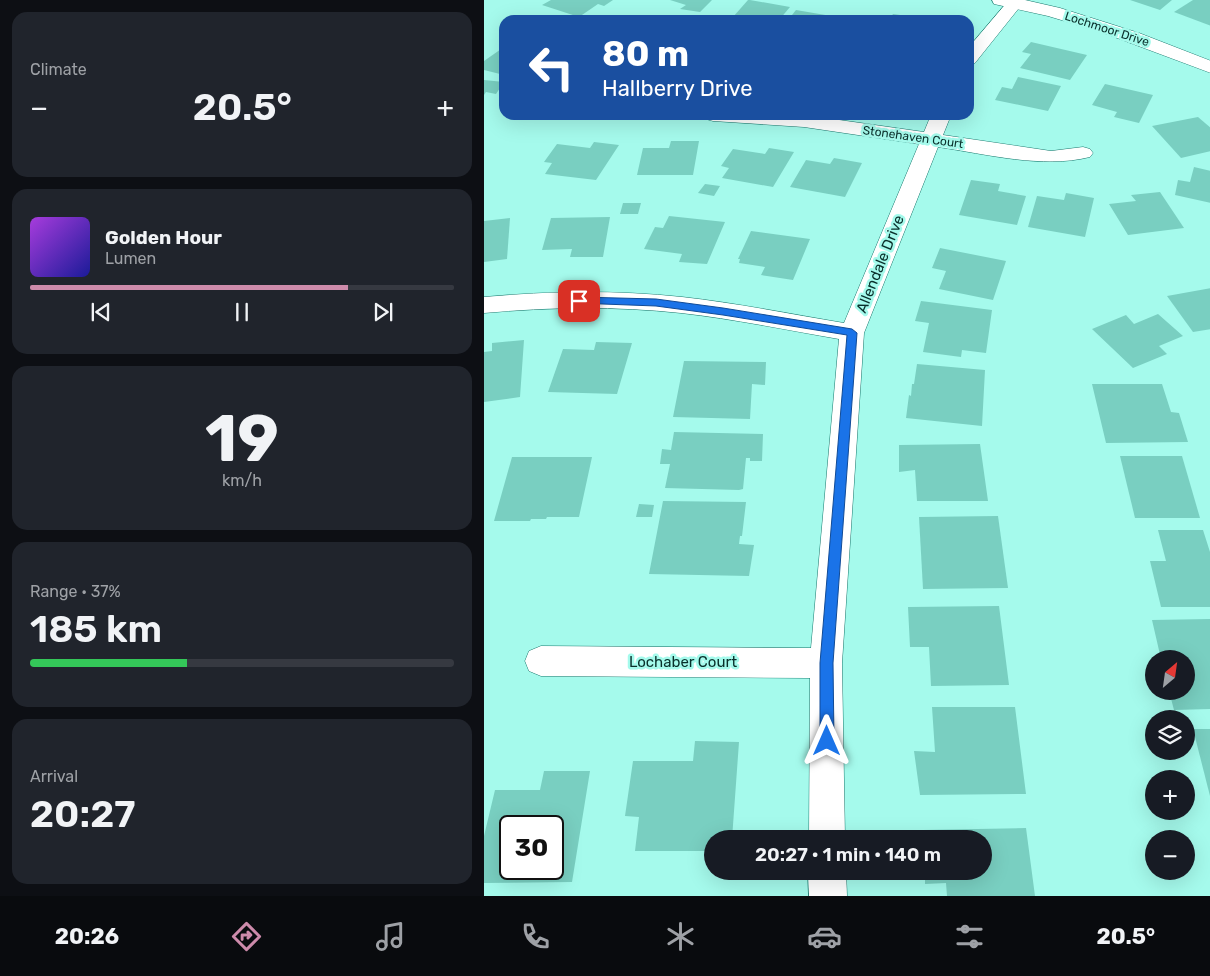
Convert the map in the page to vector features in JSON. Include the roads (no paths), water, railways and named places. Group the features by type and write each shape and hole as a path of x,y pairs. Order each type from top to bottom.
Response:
{"street":[{"path":"974,51 1008,1"},
{"name":"Lochmoor Drive","path":"1008,1 1127,34 1210,68"},
{"name":"Stonehaven Court","path":"789,120 936,127 1051,157 1083,153"},
{"name":"Allendale Drive","path":"827,830 826,663 852,333 936,127"},
{"path":"484,305 579,301 656,303 723,311 852,333"},
{"name":"Lochaber Court","path":"540,661 826,663"},
{"path":"828,880 828,896"}]}
